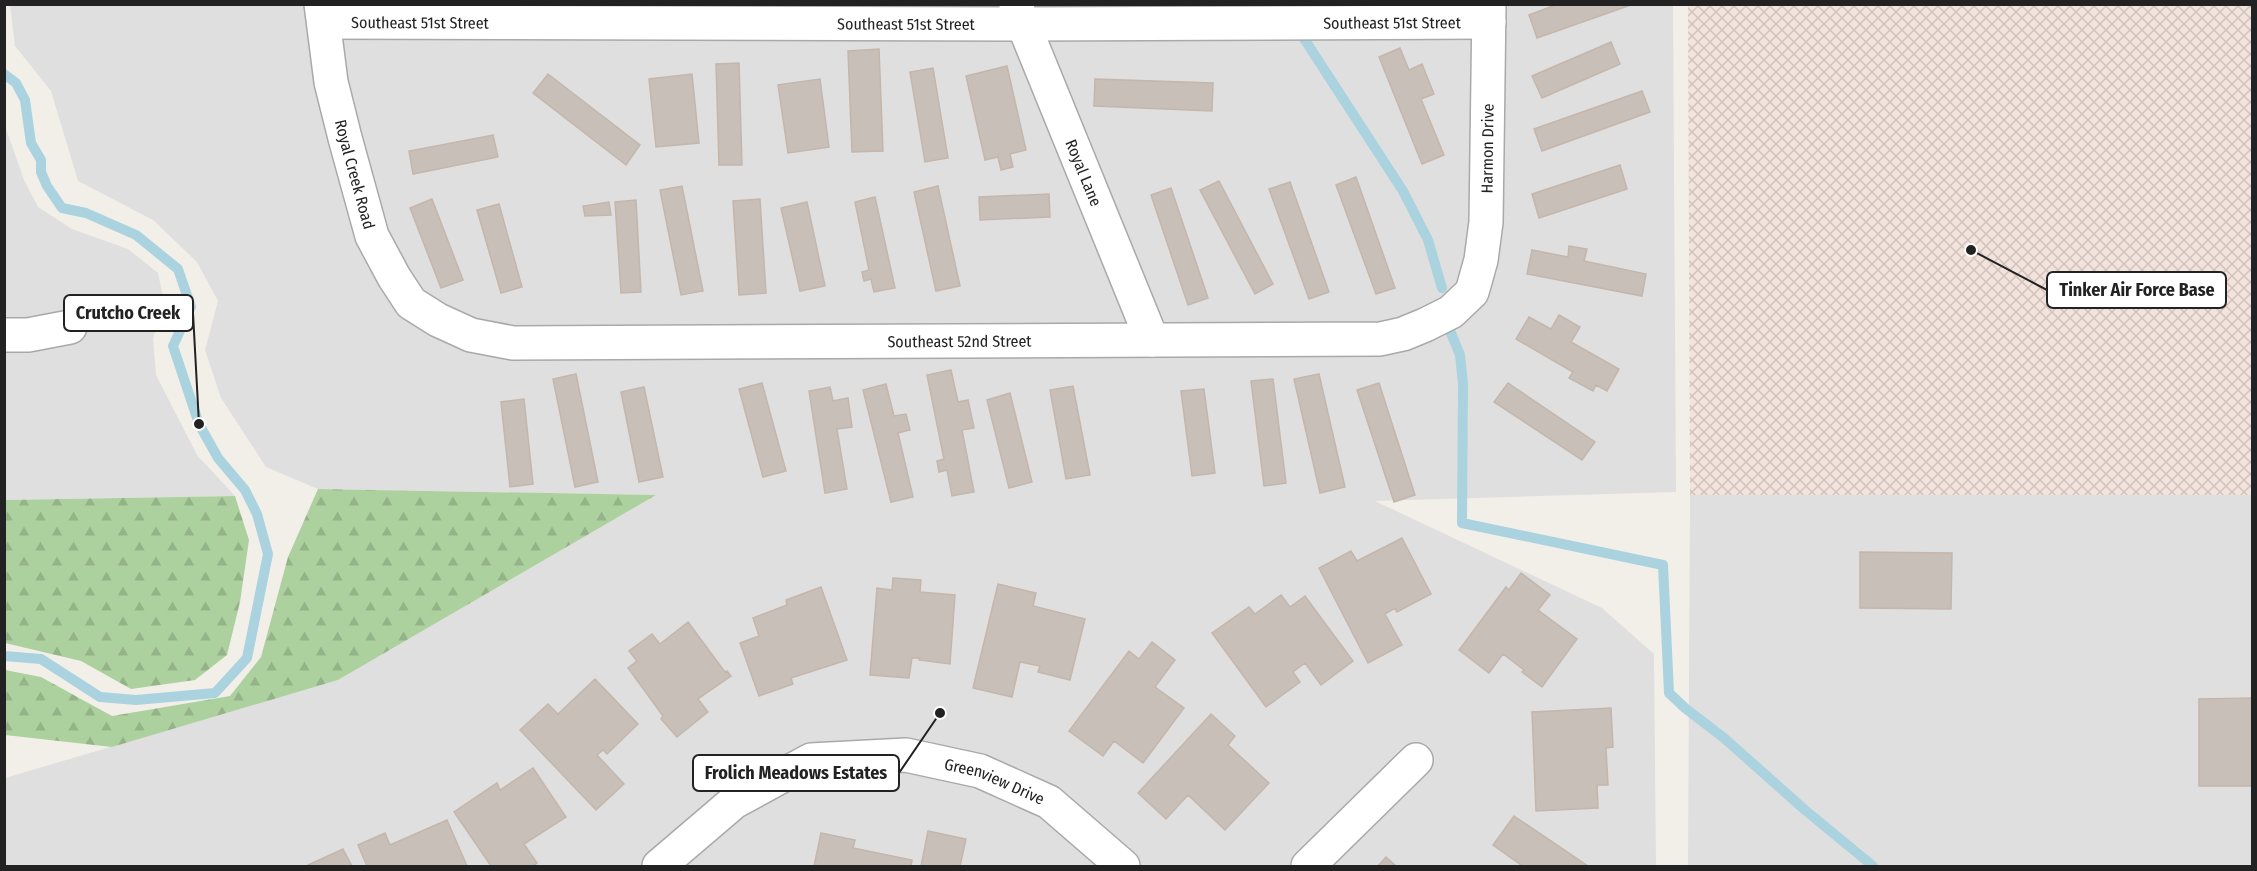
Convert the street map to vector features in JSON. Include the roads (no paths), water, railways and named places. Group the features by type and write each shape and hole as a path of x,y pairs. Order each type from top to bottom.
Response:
{"street":[{"name":"Southeast 51st Street","path":"323,13 1489,13"},
{"name":"Royal Creek Road","path":"323,13 331,82 372,236 411,303 438,320"},
{"name":"Harmon Drive","path":"1472,292 1481,260 1486,222 1489,13"},
{"name":"Royal Lane","path":"1019,14 1152,340"},
{"name":"Southeast 52nd Street","path":"438,320 471,335 513,343 1380,339 1403,334 1434,321 1451,312 1472,292"},
{"path":"4,335 28,335 70,327"},
{"name":"Greenview Drive","path":"659,867 734,802 811,760 906,755 980,771 1049,802 1123,867"},
{"path":"1308,867 1416,760"}],"waterway":[{"path":"1303,37 1403,191 1428,240 1442,288"},
{"path":"4,74 16,83 25,100 31,143 41,160 41,172 47,186 62,208 86,213 136,235 178,269 191,307 173,346 199,424 218,458 245,490 257,514 268,554 247,658 215,693 136,700 100,697 41,659 4,656"},
{"path":"1451,333 1460,355 1463,384 1462,523 1663,565 1669,693 1873,866"}],"place":[{"name":"Tinker Air Force Base","path":"1971,250"},
{"name":"Crutcho Creek","path":"199,424"},
{"name":"Frolich Meadows Estates","path":"940,713"}]}
